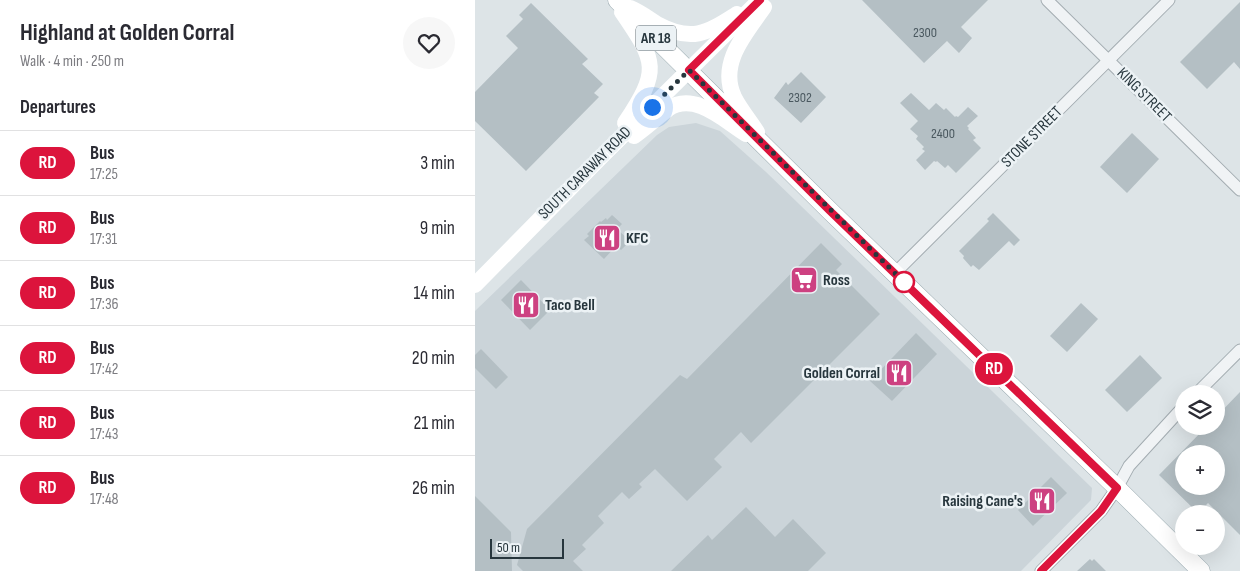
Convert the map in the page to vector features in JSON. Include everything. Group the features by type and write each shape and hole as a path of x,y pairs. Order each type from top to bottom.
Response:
{"main road":[{"path":"618,2 667,30 679,33 700,34 707,32 759,0"},
{"name":"SOUTH CARAWAY ROAD","path":"475,285 759,0"},
{"path":"767,147 734,98 729,74 732,56 736,47 768,0"},
{"path":"602,156 640,100 650,76 646,49 618,2"},
{"name":"AR 18","path":"618,2 1201,571"},
{"path":"602,156 642,131 668,109 685,103 697,104 703,107 767,147"}],"street":[{"name":"KING STREET","path":"1047,0 1240,190"},
{"name":"STONE STREET","path":"895,273 1169,0"},
{"path":"1205,385 1240,350"},
{"path":"1041,571 1101,511 1129,466 1175,416"}],"shaded area":[{"path":"696,123 720,131 766,172 1092,488 1091,500 1021,571 475,571 475,311 657,135 669,127"}],"building":[{"path":"862,0 988,0 961,27 972,38 959,53 947,41 924,63"},
{"path":"1240,2 1240,69 1234,62 1207,89 1180,62"},
{"path":"531,3 588,59 582,64 603,84 594,93 599,97 526,171 475,121 475,92 518,48 506,36 523,19 519,15"},
{"path":"801,72 826,97 801,123 774,98 786,82 788,85"},
{"path":"911,93 929,110 936,103 944,110 946,108 955,117 958,117 968,107 978,116 967,126 976,138 973,140 981,148 956,173 948,165 945,168 937,161 934,161 925,170 916,160 925,151 922,149 924,147 916,139 918,136 910,129 918,121 900,103"},
{"path":"1132,133 1159,159 1127,193 1100,167"},
{"path":"993,213 1020,240 1014,246 1009,241 979,270 973,265 971,267 959,251 989,221 987,219"},
{"name":"KFC","path":"612,215 622,224 617,229 630,241 621,250 616,246 604,259 584,240 589,236 587,234 600,221 606,218 607,220"},
{"path":"821,243 842,264 836,270 880,314 751,443 741,432 714,459 722,467 687,501 655,469 639,484 642,487 629,499 622,492 598,516 604,523 582,545 586,549 573,561 583,571 523,571 517,565 527,529 680,375 687,379"},
{"name":"Taco Bell","path":"521,280 550,310 530,330 501,300"},
{"path":"1081,303 1098,319 1067,352 1050,336"},
{"name":"Golden Corral","path":"916,333 937,354 892,401 870,381"},
{"path":"481,349 508,377 496,389 475,368 475,355"},
{"path":"1140,355 1162,378 1127,412 1105,390"},
{"path":"1240,392 1240,535 1225,520 1225,505 1210,505 1208,503 1206,505 1190,505 1180,495 1225,495 1225,445 1188,445 1198,435 1225,435 1225,408"},
{"path":"1175,459 1175,491 1159,475"},
{"name":"Raising Cane's","path":"1051,477 1067,493 1033,526 1018,510"},
{"path":"475,496 511,532 512,571 475,571"},
{"path":"746,507 775,537 793,519 826,553 808,571 671,571 708,535 712,540"},
{"path":"1090,559 1092,561 1094,559 1106,571 1077,571"}],"bus line":[{"name":"RD","path":"760,0 689,70 830,211 1117,488 1101,511 1041,571"}],"place":[{"name":"KFC","path":"607,238"},
{"name":"Ross","path":"804,280"},
{"name":"Taco Bell","path":"526,305"},
{"name":"Golden Corral","path":"899,373"},
{"name":"Raising Cane's","path":"1042,501"}],"route":[{"path":"652,107 689,70 909,287 904,282"}]}
